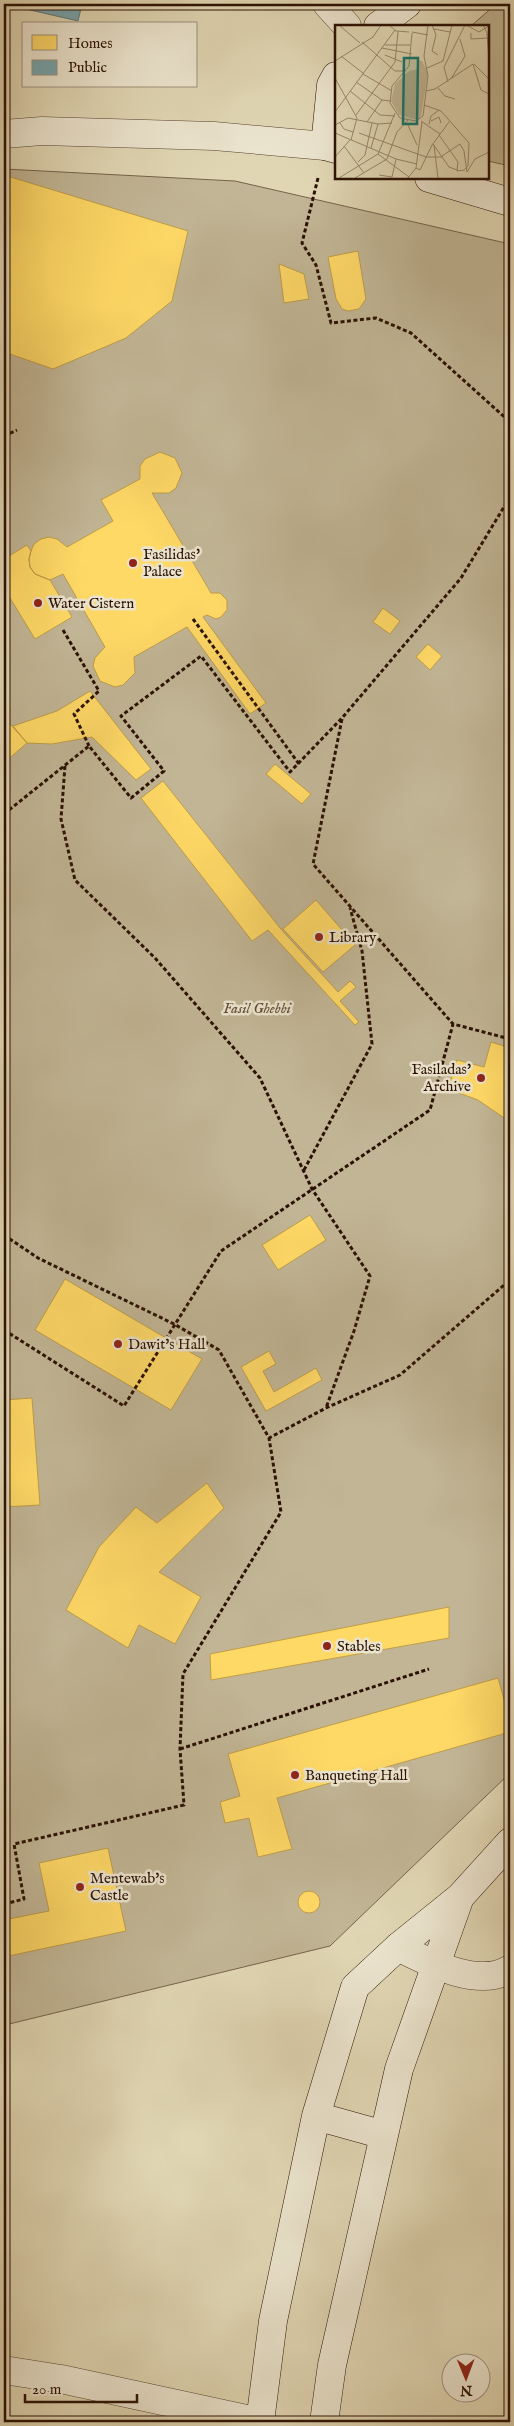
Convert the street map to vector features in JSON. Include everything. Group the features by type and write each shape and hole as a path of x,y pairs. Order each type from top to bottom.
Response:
{"street":[{"path":"327,4 346,25"},
{"path":"379,25 407,4"},
{"path":"4,134 42,131 205,136 331,147 331,85 335,78"},
{"path":"432,179 510,202"},
{"path":"4,2370 61,2379 260,2422 273,2321 316,2116 355,1986 398,1947 460,1897 510,1842"},
{"path":"324,2422 332,2365 399,2070 460,1897"},
{"path":"398,1947 436,1966 464,1975 502,1974 510,1969"},
{"path":"316,2116 384,2135"}],"path":[{"path":"331,147 302,243 316,265 331,323 376,318 411,333 510,422"},
{"path":"4,436 16,430"},
{"path":"63,630 99,691 74,714 89,746 131,798 164,771 121,716 201,656 290,772 300,764 342,718 461,578 510,497"},
{"path":"193,619 300,764"},
{"path":"342,718 313,864 453,1024 510,1040"},
{"path":"4,814 89,746"},
{"path":"65,766 61,819 75,880 155,958 260,1078 312,1189 370,1276 354,1330 326,1408"},
{"path":"304,1170 372,1044 362,951 349,905"},
{"path":"4,1330 124,1406 221,1251 430,1110 453,1024"},
{"path":"4,1235 38,1258 174,1324 219,1350 269,1438 282,1512 183,1674 180,1749 184,1805 14,1844 24,1899 4,1904"},
{"path":"269,1438 326,1408 400,1375 510,1280"},
{"path":"180,1749 429,1669"}],"green space":[{"path":"496,4 510,4 510,166 489,161 489,25 472,25"},
{"name":"Fasil Ghebbi","path":"4,169 235,181 510,244 510,1773 330,1946 5,2025 4,2085"}],"building: Homes":[{"path":"4,175 188,231 172,301 126,338 53,369 4,352"},
{"path":"358,251 366,299 359,309 348,311 342,309 336,299 328,257"},
{"path":"279,264 304,274 309,299 284,303"},
{"path":"160,452 175,458 182,473 176,488 169,493 152,493 211,593 220,593 227,600 227,610 221,617 216,619 207,615 203,617 266,703 250,714 187,627 134,657 135,673 123,685 115,687 100,681 93,666 95,658 105,647 63,574 50,580 35,574 30,567 31,551 34,544 41,539 49,537 57,539 67,547 113,521 101,500 140,479 140,466 145,459"},
{"name":"Water Cistern","path":"27,545 31,551 30,567 35,574 50,580 72,617 35,639 4,588 4,559"},
{"path":"383,608 400,621 390,634 373,622"},
{"path":"428,644 442,656 430,670 416,657"},
{"path":"90,691 151,769 136,780 92,737 52,744 27,743 13,726 57,711"},
{"path":"4,703 11,711 4,717"},
{"path":"4,717 27,743 4,763"},
{"path":"275,764 311,794 302,804 266,774"},
{"path":"163,781 280,928 338,992 350,981 356,987 340,1001 359,1022 355,1025 268,930 252,941 141,798"},
{"name":"Library","path":"316,900 355,945 323,972 283,929"},
{"name":"Fasiladas' Archive","path":"491,1042 510,1048 510,1122 478,1100 448,1089 457,1060 484,1067"},
{"path":"310,1215 326,1240 278,1270 262,1245"},
{"name":"Dawit's Hall","path":"65,1279 202,1359 171,1410 35,1330"},
{"path":"269,1351 276,1364 263,1371 274,1392 316,1368 322,1380 266,1411 241,1367"},
{"path":"32,1398 40,1505 4,1507 4,1400"},
{"path":"207,1483 224,1508 159,1572 201,1597 175,1644 139,1625 128,1648 66,1610 99,1547 136,1507 157,1523"},
{"name":"Stables","path":"449,1607 449,1638 211,1680 210,1654"},
{"name":"Banqueting Hall","path":"498,1678 510,1721 510,1732 277,1798 292,1849 258,1857 249,1818 225,1823 220,1802 240,1796 228,1754"},
{"name":"Mentewab's Castle","path":"108,1848 126,1931 4,1957 4,1920 49,1911 39,1863"},
{"path":"305,1891 313,1891 320,1898 320,1906 313,1913 305,1913 298,1906 298,1898"}],"building: Public":[{"path":"4,4 82,4 78,21"}],"place":[{"name":"Fasilidas' Palace","path":"133,563"},
{"name":"Water Cistern","path":"38,603"},
{"name":"Library","path":"319,937"},
{"name":"Fasiladas' Archive","path":"481,1078"},
{"name":"Dawit's Hall","path":"118,1344"},
{"name":"Stables","path":"327,1646"},
{"name":"Banqueting Hall","path":"295,1775"},
{"name":"Mentewab's Castle","path":"80,1887"}]}
